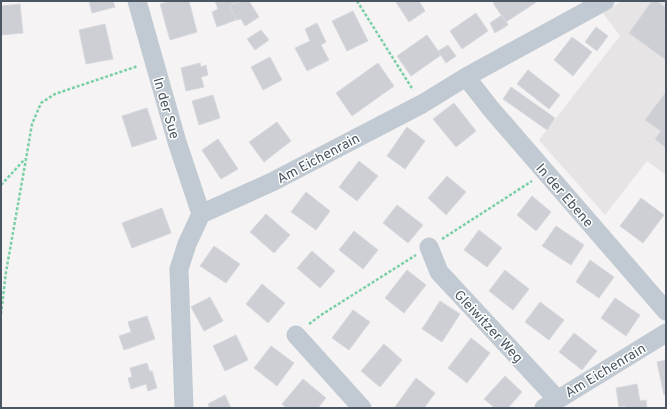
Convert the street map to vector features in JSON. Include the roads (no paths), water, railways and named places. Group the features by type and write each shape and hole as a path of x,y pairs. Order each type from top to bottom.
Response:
{"street":[{"name":"In der Sue","path":"137,1 177,142 201,214"},
{"name":"Am Eichenrain","path":"201,214 272,182 422,104 466,77 605,1"},
{"name":"In der Ebene","path":"466,77 491,109 666,311"},
{"path":"184,408 179,269 187,244 201,214"},
{"name":"Gleiwitzer Weg","path":"429,247 439,272 550,404"},
{"name":"Am Eichenrain","path":"550,404 666,333"},
{"path":"296,334 362,408"}]}
